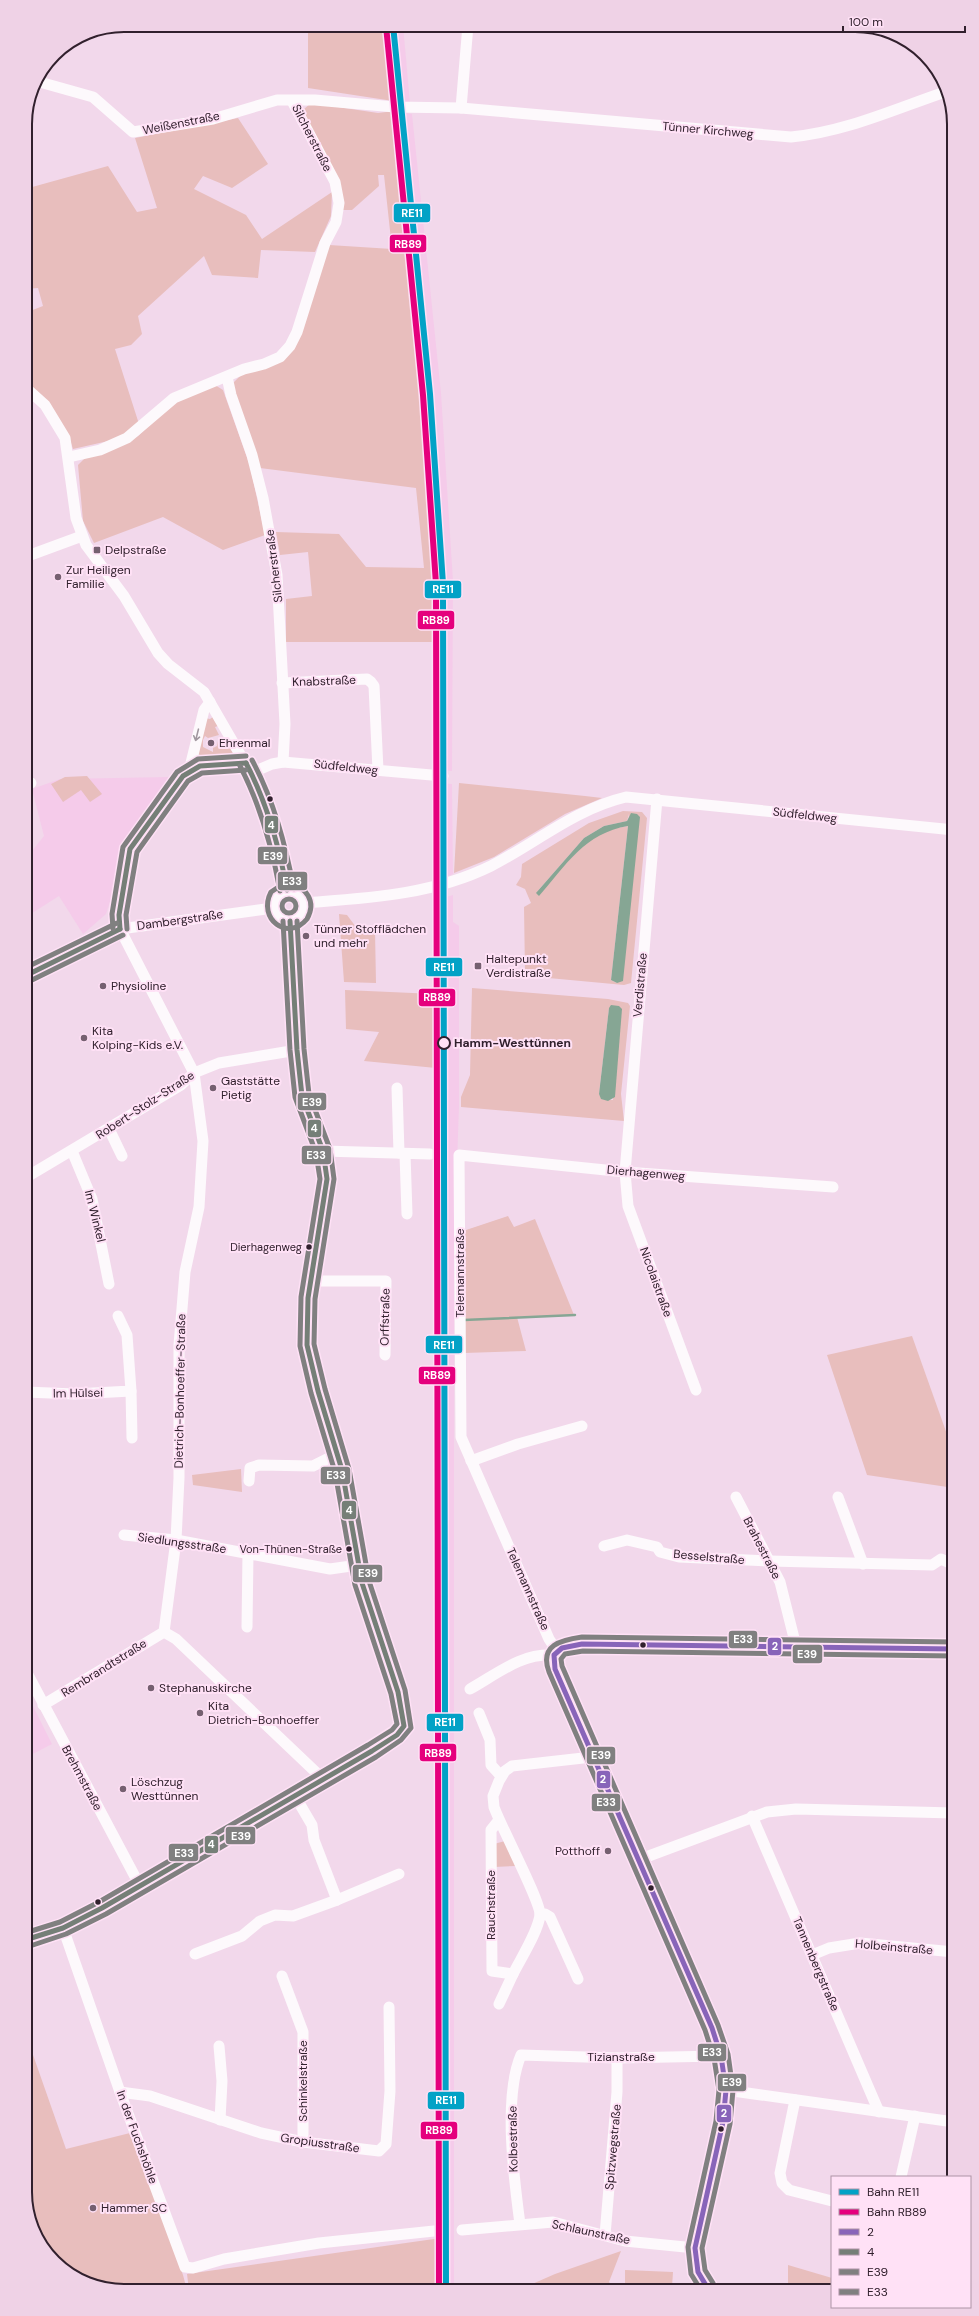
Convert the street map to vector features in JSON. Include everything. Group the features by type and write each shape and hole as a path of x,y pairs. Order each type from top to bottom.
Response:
{"street":[{"path":"461,108 467,32"},
{"name":"Weißenstraße","path":"41,82 93,97 133,132 213,118 277,100 292,101"},
{"name":"Tünner Kirchweg","path":"461,108 791,137 818,135 837,130 942,93"},
{"name":"Silcherstraße","path":"69,457 100,450 127,438 174,398 195,387 280,357 290,346 297,332 325,243 336,222 339,203 335,182 292,101 315,100 395,107 461,108"},
{"name":"Silcherstraße","path":"227,376 231,395 252,455 270,534 277,575 285,724 283,762"},
{"path":"32,394 45,406 57,422 65,438 69,457 76,518 82,536 124,596 158,653 168,664 197,685 210,702 248,768 276,835 287,890"},
{"path":"32,554 82,536"},
{"name":"Knabstraße","path":"282,683 366,680 371,682 374,686 378,770"},
{"path":"120,928 119,915 130,849 189,771 204,710 210,702"},
{"name":"Südfeldweg","path":"189,771 200,766 248,768 283,762 443,776"},
{"name":"Südfeldweg","path":"304,903 358,900 403,894 462,879 490,866 572,817 595,807 626,797 947,829"},
{"name":"Verdistraße","path":"625,1172 657,799"},
{"path":"287,890 300,894 304,903 301,915 290,921 281,919 273,908 276,896 287,890"},
{"name":"Dambergstraße","path":"32,972 120,928 273,908"},
{"path":"32,1938 63,1928 92,1914 323,1780 397,1735 402,1729 404,1719 398,1692 358,1565 337,1454 318,1392 307,1345 307,1306 310,1281 325,1201 327,1179 323,1151 302,1096 297,1050 290,921"},
{"name":"Dietrich-Bonhoeffer-Straße","path":"120,928 194,1073 203,1141 199,1207 185,1272 179,1345 179,1478 176,1540 164,1632"},
{"name":"Robert-Stolz-Straße","path":"32,1174 181,1085 194,1073 219,1064 297,1050"},
{"path":"397,1088 406,1214"},
{"path":"109,1129 122,1156"},
{"name":"Im Winkel","path":"72,1151 92,1199 109,1284"},
{"path":"323,1151 430,1154"},
{"name":"Dierhagenweg","path":"460,1155 625,1172 833,1187"},
{"name":"Telemannstraße","path":"460,1155 461,1437 555,1653 553,1663 592,1757 712,2028 721,2056 726,2090 723,2122 695,2248 698,2272 704,2284"},
{"name":"Nicolaistraße","path":"625,1172 628,1206 696,1390"},
{"name":"Orffstraße","path":"310,1281 386,1282 385,1355"},
{"path":"118,1316 127,1334 131,1391 132,1438"},
{"name":"Im Hülsei","path":"32,1392 75,1394 131,1391"},
{"path":"471,1460 518,1444 582,1426"},
{"path":"249,1481 250,1468 259,1465 314,1466 337,1454"},
{"name":"Brahestraße","path":"736,1497 780,1582 796,1646"},
{"path":"838,1497 863,1564"},
{"name":"Siedlungsstraße","path":"124,1535 176,1540 330,1570 358,1565"},
{"name":"Besselstraße","path":"604,1546 627,1540 657,1547 660,1552 679,1557 863,1564 932,1565 940,1559 947,1562"},
{"path":"247,1627 248,1553"},
{"path":"164,1632 187,1649 323,1780"},
{"name":"Rembrandtstraße","path":"43,1705 164,1632"},
{"path":"470,1689 524,1658 539,1654 555,1653 566,1646 582,1644 947,1649"},
{"name":"Brehmstraße","path":"32,1683 140,1886"},
{"path":"479,1713 490,1740 491,1764 501,1776"},
{"path":"499,2004 536,1927 540,1914 534,1896 492,1803 501,1776 512,1766 592,1757"},
{"path":"295,1796 312,1825 314,1840 337,1900"},
{"path":"638,1860 752,1816 796,1809 947,1813"},
{"name":"Tannenbergstraße","path":"752,1816 879,2112"},
{"name":"Rauchstraße","path":"499,1820 491,1830 492,1971 513,1974"},
{"path":"195,1954 242,1936 260,1921 275,1915 293,1916 337,1900 399,1874"},
{"path":"540,1914 545,1914 550,1918 578,1979"},
{"name":"In der Fuchshöhle","path":"63,1928 120,2092 185,2267 193,2268 224,2259 319,2243 434,2231"},
{"name":"Holbeinstraße","path":"812,1955 829,1948 860,1943 947,1951"},
{"name":"Schinkelstraße","path":"282,1976 303,2032 303,2142"},
{"name":"Gropiusstraße","path":"120,2092 150,2096 261,2133 303,2142 379,2151 386,2144 390,2091 389,2007"},
{"path":"219,2046 222,2081 220,2120"},
{"name":"Tizianstraße","path":"521,2055 617,2058 721,2056"},
{"name":"Kolbestraße","path":"520,2224 513,2172 512,2094 517,2065 521,2055"},
{"name":"Spitzwegstraße","path":"605,2235 617,2092 617,2058"},
{"path":"726,2090 947,2121"},
{"path":"795,2100 780,2173 782,2183 789,2190 831,2201"},
{"path":"901,2176 915,2116"},
{"name":"Schlaunstraße","path":"462,2230 553,2222 626,2241 695,2248"}],"shaded area":[{"path":"308,32 386,32 393,101 308,88"},
{"path":"386,32 404,32 410,103 393,101"},
{"path":"311,103 378,113 394,111 418,310 431,442 440,575 441,642 286,642 286,599 312,596 308,552 280,555 276,532 339,534 366,567 424,568 416,488 260,468 233,393 233,383 242,374 283,359 329,245 392,249 384,175 378,175 379,186 352,210 343,210 304,117 304,109"},
{"path":"394,111 412,114 441,393 453,581 452,771 439,770 441,585 434,469 427,395"},
{"path":"238,118 268,164 232,188 203,176 194,189 246,215 262,239 332,192 331,216 315,252 261,250 258,278 212,275 204,256 138,316 142,334 131,345 115,349 139,424 117,439 73,449 70,439 60,420 48,404 32,388 32,310 43,306 38,288 32,288 32,187 108,166 137,212 157,208 135,138"},
{"path":"215,385 223,390 250,466 265,535 223,550 163,517 94,543 83,521 78,465 86,457 113,449 138,436 176,400"},
{"path":"213,717 218,726 215,727 219,735 208,738 205,736 203,740 203,747 213,752 213,748 217,746 218,741 224,738 233,753 229,757 229,760 203,761 202,756 196,753 205,718 210,719"},
{"path":"87,776 102,794 90,802 81,790 63,802 51,784 65,777"},
{"path":"168,777 174,784 128,847 106,914 83,934 59,896 32,913 32,851 44,836 32,789 60,779"},
{"path":"440,783 452,784 453,874 440,879"},
{"path":"459,783 602,798 565,814 494,857 454,873"},
{"path":"623,811 642,812 647,818 631,983 624,985 527,976 525,973 524,907 531,903 525,889 516,885 521,877 522,864 589,823","holes":["629,814 617,983 611,980 628,826 606,830 587,842 536,893 584,838 604,826 627,821"]},
{"path":"631,813 637,814 640,817 623,981 617,983 611,980 628,826 613,830 588,843 568,862 539,896 536,893 584,838 604,826 627,821"},
{"path":"453,895 453,922 459,926 459,1106 457,1164 454,1168 454,2284 440,2284 443,2090 442,1167 437,1160 434,928 441,925 440,899"},
{"path":"339,914 347,915 356,927 375,931 376,983 344,982"},
{"path":"472,988 608,999 628,1003 630,1006 621,1094 624,1121 461,1107 461,1097 470,1075","holes":["609,1008 613,1100 602,1099 599,1094"]},
{"path":"345,990 435,994 436,1068 364,1061 379,1032 346,1029"},
{"path":"611,1005 619,1006 622,1009 615,1097 608,1101 601,1099 599,1094 609,1008"},
{"path":"508,1216 514,1227 535,1219 574,1315 517,1317 526,1351 464,1353 463,1231"},
{"path":"912,1336 947,1434 947,1487 867,1475 827,1355"},
{"path":"241,1469 242,1492 193,1485 192,1475"},
{"path":"32,1704 52,1744 32,1754"},
{"path":"505,1841 516,1866 494,1867 494,1844"},
{"name":"Hammer SC","path":"32,2052 66,2149 130,2133 185,2284 118,2284 100,2281 78,2272 68,2265 51,2248 44,2238 35,2216 32,2192"},
{"path":"441,2238 440,2284 188,2284 187,2274"},
{"path":"621,2251 609,2282 611,2284 532,2284 555,2274"},
{"path":"788,2265 831,2278 831,2284 788,2284"},
{"path":"625,2270 673,2272 672,2284 625,2284"}],"waterway":[{"path":"464,1320 575,1315"}],"rail line":[{"name":"RB89","path":"387,32 423,395 436,584 439,2284"},
{"name":"RE11","path":"394,32 430,394 443,584 446,2284"}],"transit line":[{"name":"E33","path":"113,929 112,914 123,847 177,772 198,759 246,756"},
{"name":"E33","path":"252,760 273,807 287,855 294,889"},
{"name":"4","path":"246,763 266,809 280,857 287,890"},
{"name":"4","path":"120,929 119,915 130,849 183,776 200,766 246,763"},
{"name":"E39","path":"240,766 254,796 265,827 280,891"},
{"name":"E39","path":"127,929 126,915 137,852 188,781 202,773 246,770"},
{"name":"E39","path":"283,884 271,892 268,902 268,911 271,918 277,924 284,928 291,928 299,926 307,919 311,906 305,891 289,883"},
{"name":"E33","path":"286,899 292,899 296,903 296,906 296,909 292,913 286,913 282,909 282,903 286,899"},
{"name":"E33","path":"32,1931 60,1922 99,1902 368,1745 392,1730 397,1724 391,1694 355,1585 335,1472 311,1393 300,1346 301,1297 320,1179 316,1153 295,1097 290,1050 283,921"},
{"name":"4","path":"32,1938 63,1928 102,1908 372,1751 397,1735 404,1726 398,1692 362,1583 342,1470 318,1391 307,1345 308,1298 327,1179 323,1151 302,1096 297,1050 290,921"},
{"name":"E39","path":"32,1945 66,1934 106,1914 376,1757 401,1740 411,1728 405,1690 369,1581 349,1469 325,1389 314,1344 315,1299 334,1179 330,1149 309,1094 304,1049 297,921"},
{"name":"E33","path":"32,965 117,923"},
{"name":"4","path":"32,973 120,929"},
{"name":"E39","path":"32,980 123,935"},
{"name":"E33","path":"697,2284 691,2274 688,2247 716,2121 719,2090 714,2058 705,2030 549,1672 547,1656 550,1650 560,1642 582,1637 947,1642"},
{"name":"2","path":"705,2284 698,2272 695,2248 723,2122 726,2090 721,2056 712,2028 555,1669 554,1655 562,1648 582,1644 947,1649"},
{"name":"E39","path":"713,2283 705,2270 702,2248 730,2124 733,2090 728,2054 718,2025 562,1666 561,1659 565,1654 583,1651 947,1656"}],"place":[{"name":"Delpstraße","path":"97,550"},
{"name":"Zur Heiligen Familie","path":"58,577"},
{"name":"Ehrenmal","path":"211,743"},
{"name":"Tünner Stofflädchen und mehr","path":"306,936"},
{"name":"Haltepunkt Verdistraße","path":"478,966"},
{"name":"Physioline","path":"103,986"},
{"name":"Kita Kolping-Kids e.V.","path":"84,1038"},
{"name":"Hamm-Westtünnen","path":"444,1043"},
{"name":"Gaststätte Pietig","path":"213,1088"},
{"name":"Dierhagenweg","path":"309,1247"},
{"name":"Von-Thünen-Straße","path":"349,1549"},
{"name":"Stephanuskirche","path":"151,1688"},
{"name":"Kita Dietrich-Bonhoeffer","path":"200,1713"},
{"name":"Löschzug Westtünnen","path":"123,1789"},
{"name":"Potthoff","path":"608,1851"},
{"name":"Hammer SC","path":"93,2208"}]}
